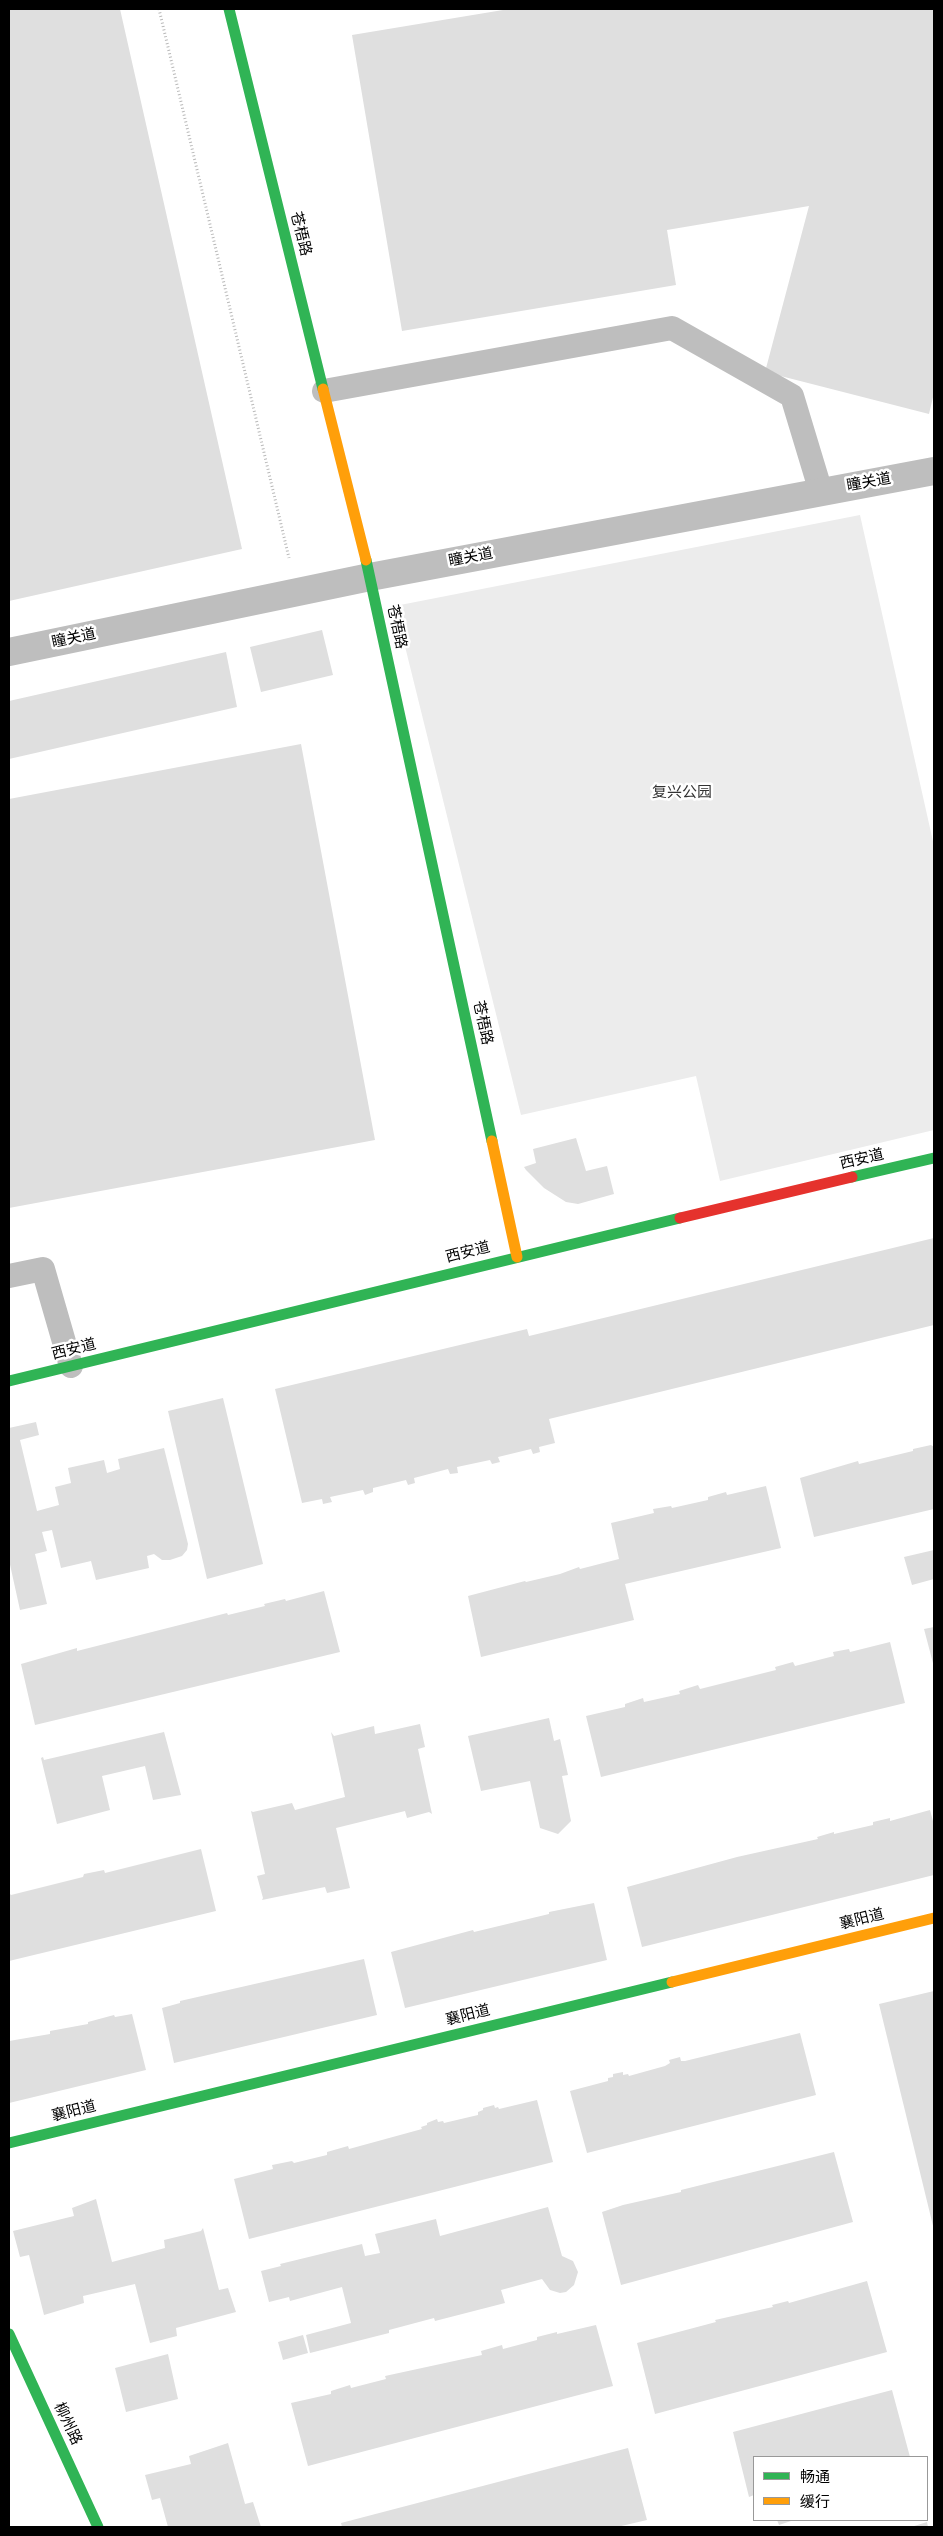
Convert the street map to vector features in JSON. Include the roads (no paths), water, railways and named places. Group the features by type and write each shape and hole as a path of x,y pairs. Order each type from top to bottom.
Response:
{"street":[{"name":"苍梧路","path":"229,9 370,578 516,1256"},
{"name":"瞳关道","path":"9,652 370,578 934,471"},
{"name":"西安道","path":"9,1381 516,1256 934,1158"},
{"name":"襄阳道","path":"9,2143 934,1918"},
{"name":"柳州路","path":"9,2334 98,2527"}],"lane":[{"path":"324,391 672,328 792,396 821,492"},
{"path":"9,1276 43,1269 71,1366"}],"park label":[{"name":"复兴公园","path":"682,793"}]}
